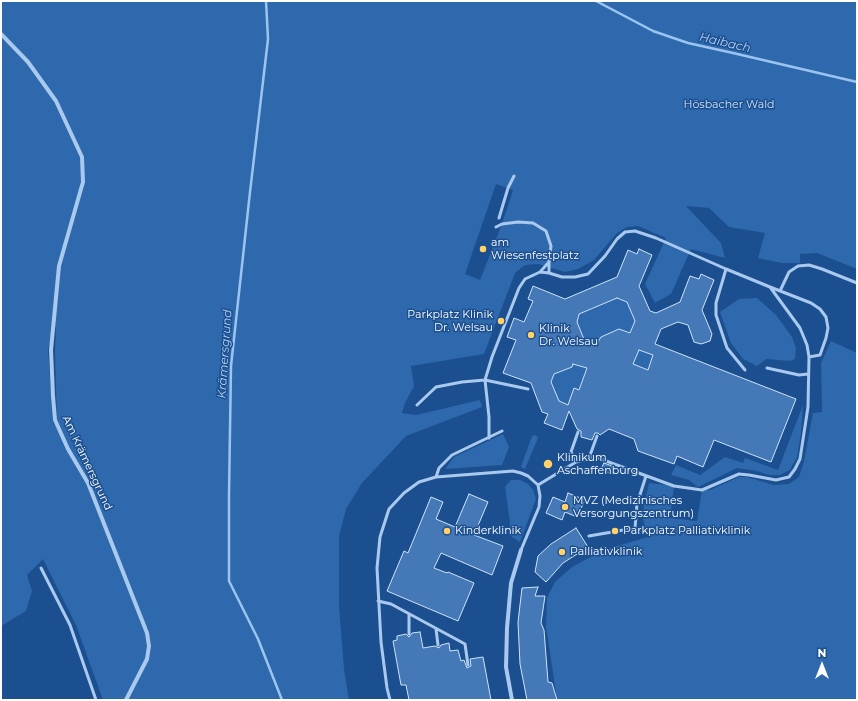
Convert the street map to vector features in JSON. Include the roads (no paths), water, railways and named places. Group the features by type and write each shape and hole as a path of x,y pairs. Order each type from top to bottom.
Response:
{"street":[{"name":"Am Krämersgrund","path":"1,34 28,62 56,101 82,157 83,182 59,266 51,350 53,396 55,420 68,449 88,483 147,633 149,646 147,659 126,700"},
{"path":"512,700 506,667 507,628 511,583 522,550"}],"lane":[{"path":"499,218 508,188 514,176"},
{"path":"496,227 502,224 518,222 532,223 546,231 551,246 549,273"},
{"path":"540,272 562,277 575,277 588,274 625,232 635,231 656,238 726,269 811,303 820,309 826,317 828,328 826,338 820,355 809,357"},
{"path":"489,438 489,417 485,380 492,357 519,288 524,279 540,272 549,262"},
{"path":"780,291 789,272 798,266 809,265 857,283"},
{"path":"726,269 716,303 716,315 727,348 745,370"},
{"path":"538,484 576,462 595,456 674,486 702,490 739,474 776,480 789,477 796,469 800,459 805,433 808,407 809,357 807,345 800,328 770,287"},
{"path":"766,368 799,376 808,374"},
{"path":"417,405 436,387 485,380 528,389"},
{"path":"436,477 439,468 452,454 502,431"},
{"path":"576,462 571,452 578,432"},
{"path":"589,458 597,436"},
{"path":"390,700 381,642 377,568 380,537 389,509 404,493 419,482 436,477 512,471 521,473 528,476 538,484 540,496 539,507 522,550"},
{"path":"589,536 635,528 637,504 646,476"},
{"path":"41,568 70,625 96,700"},
{"path":"378,601 391,604 465,644 468,665"},
{"path":"409,614 410,634"},
{"path":"436,629 438,645"}],"waterway":[{"name":"Krämersgrund","path":"266,1 268,39 231,366 229,581 258,639 282,700"},
{"name":"Haibach","path":"596,1 653,31 688,43 857,82"}],"place":[{"name":"am Wiesenfestplatz","path":"483,249"},
{"name":"Parkplatz Klinik Dr. Welsau","path":"501,321"},
{"name":"Klinik Dr. Welsau","path":"531,335"},
{"name":"Klinikum Aschaffenburg","path":"548,464"},
{"name":"MVZ (Medizinisches Versorgungszentrum)","path":"565,507"},
{"name":"Kinderklinik","path":"447,531"},
{"name":"Parkplatz Palliativklinik","path":"615,531"},
{"name":"Palliativklinik","path":"562,552"}],"park label":[{"name":"Hösbacher Wald","path":"729,105"}]}
